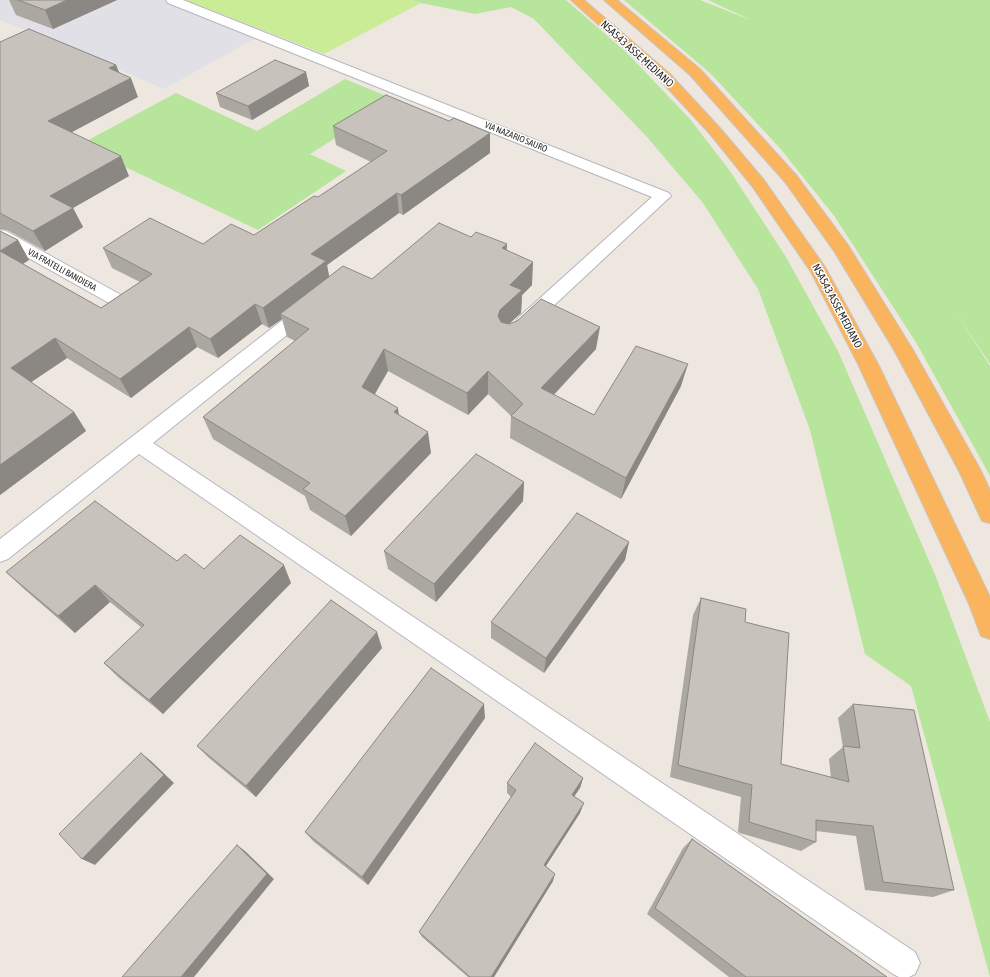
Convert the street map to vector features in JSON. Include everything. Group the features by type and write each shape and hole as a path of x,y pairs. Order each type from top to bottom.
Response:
{"highway":[{"name":"NSA543 ASSE MEDIANO","path":"577,0 665,77 715,131 758,183 819,271 868,364 981,604 990,628"},
{"name":"NSA543 ASSE MEDIANO","path":"610,0 695,72 791,179 842,249 903,350 969,469 990,514"}],"street":[{"name":"VIA NAZARIO SAURO","path":"172,0 663,196 513,333"},
{"name":"VIA FRATELLI BANDIERA","path":"0,235 124,304"},
{"path":"0,552 323,298"},
{"path":"138,443 904,963"}],"shaded area":[{"path":"0,0 185,0 267,32 164,89 0,20"}],"green space":[{"path":"185,0 412,0 421,3 324,54"},
{"path":"412,0 566,0 627,53 690,119 730,171 786,257 838,351 936,577 990,722 990,977 911,686 865,654 810,430 758,289 703,203 647,137 534,19 511,7 475,14"},
{"path":"624,0 700,0 753,21 708,0 990,0 990,364 953,308 990,366 990,476 917,344 835,217 779,147 711,74"},
{"path":"345,79 396,100 310,154 346,171 258,230 79,145 176,93 257,131"}],"building":[{"path":"18,0 67,0 45,10"},
{"path":"29,29 116,65 109,68 131,78 48,121 121,156 50,196 73,208 33,231 0,213 0,42"},
{"path":"275,60 306,72 248,106 216,93"},
{"path":"386,95 449,121 454,118 490,133 401,195 397,193 311,254 326,261 263,308 255,304 210,339 189,327 120,379 55,338 11,368 74,412 0,465 0,251 101,308 152,274 103,248 150,218 203,244 231,224 254,235 314,196 318,197 387,151 333,126"},
{"path":"439,223 471,237 476,232 507,244 502,248 533,262 510,285 522,290 500,310 498,316 501,322 509,324 517,321 541,299 600,327 541,388 594,415 636,346 688,364 626,478 511,416 523,404 488,371 467,393 384,349 362,387 398,408 394,412 428,432 345,516 303,489 310,483 203,417 309,329 280,314 343,266 372,279"},
{"path":"0,231 18,240 0,251"},
{"path":"476,454 524,482 434,584 384,551"},
{"path":"95,501 177,561 185,554 204,569 240,535 284,565 149,700 104,663 144,625 95,585 58,616 6,572"},
{"path":"577,513 629,542 546,658 491,622"},
{"path":"701,598 746,609 745,622 789,633 781,764 849,782 843,746 860,748 853,704 914,710 954,890 883,882 873,826 816,820 816,842 752,823 749,822 752,785 678,765"},
{"path":"331,600 377,632 246,786 197,746"},
{"path":"431,668 484,704 362,877 305,832"},
{"path":"535,743 583,778 572,795 584,803 544,865 555,874 491,977 470,977 419,932 516,790 507,783"},
{"path":"141,753 164,775 82,859 59,834"},
{"path":"692,839 887,977 746,977 655,908"},
{"path":"237,845 267,874 181,977 122,977"}]}
